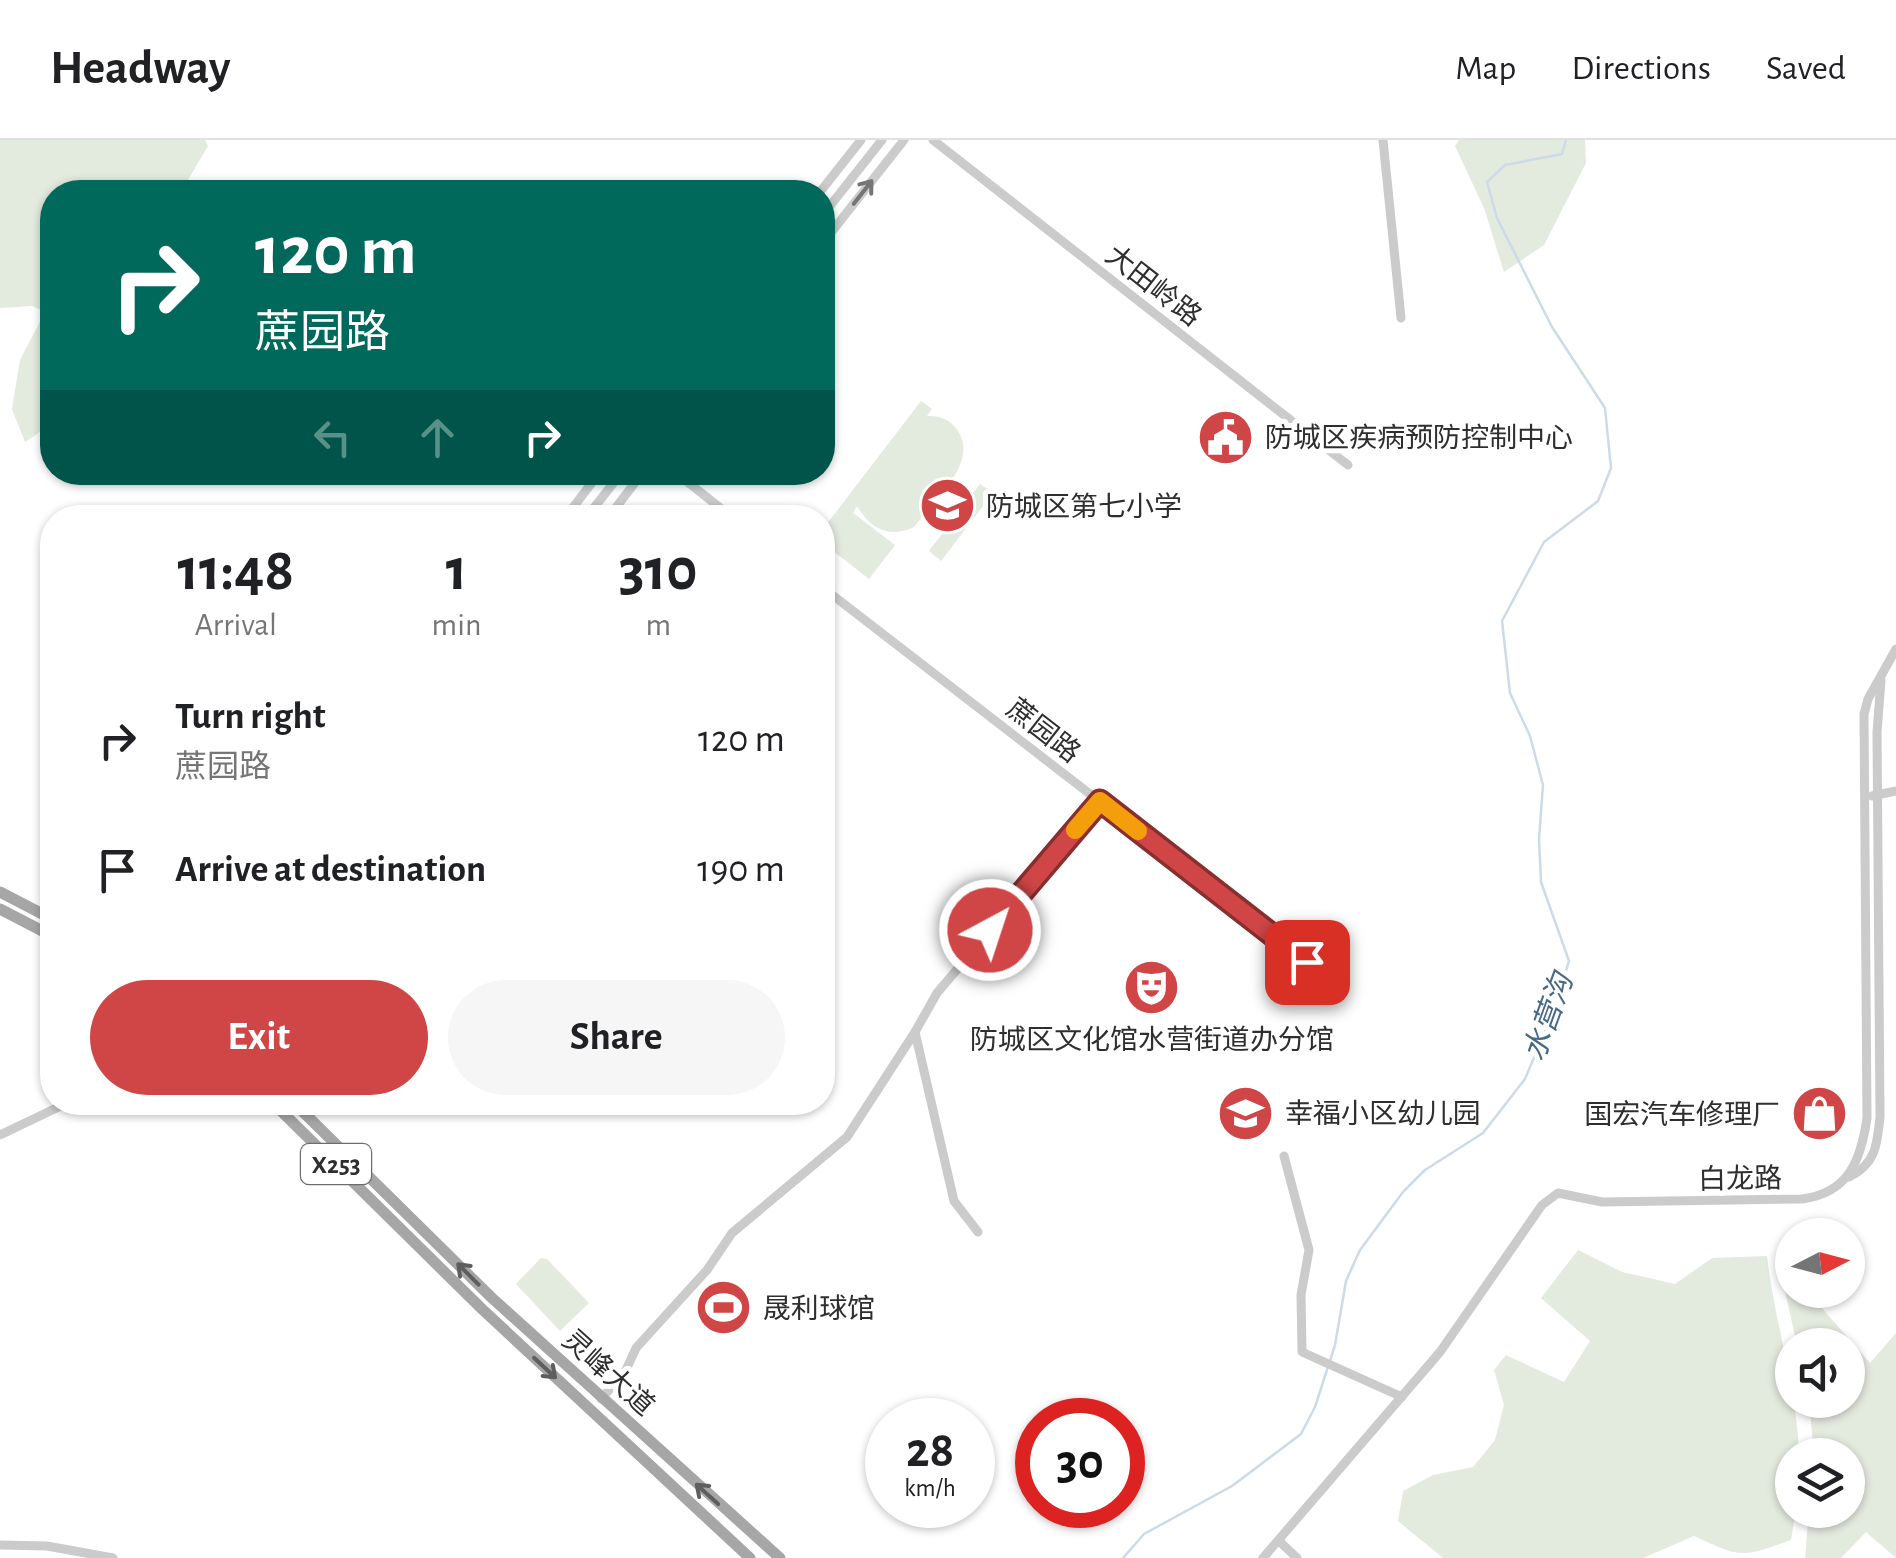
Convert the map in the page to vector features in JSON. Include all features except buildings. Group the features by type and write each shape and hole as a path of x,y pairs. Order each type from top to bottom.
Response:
{"main road":[{"path":"0,892 40,914"},
{"path":"0,909 40,930"},
{"name":"灵峰大道","path":"285,1115 482,1309 750,1558"},
{"name":"灵峰大道","path":"307,1115 492,1298 780,1558"}],"street":[{"path":"829,180 861,140"},
{"path":"835,200 882,140"},
{"path":"835,228 904,140"},
{"name":"大田岭路","path":"933,140 1348,465"},
{"path":"1382,140 1400,318"},
{"path":"575,505 590,485"},
{"path":"596,505 612,485"},
{"path":"618,505 633,485"},
{"path":"691,485 717,505"},
{"name":"蔗园路","path":"835,597 1332,981"},
{"path":"1848,1177 1860,1152 1867,1118 1864,714 1896,650"},
{"path":"1848,1177 1863,1170 1874,1158 1880,1117 1877,732 1882,673"},
{"path":"1864,797 1896,792"},
{"path":"601,1399 624,1372 636,1348 707,1270 732,1233 847,1136 936,993 1100,801"},
{"path":"915,1032 954,1201 978,1232"},
{"path":"0,1135 42,1115"},
{"path":"1284,1156 1309,1250 1301,1296 1302,1352 1402,1397"},
{"name":"白龙路","path":"1263,1558 1440,1352 1542,1205 1558,1193 1602,1202 1802,1199 1828,1192 1848,1177"},
{"path":"1279,1542 1297,1558"},
{"path":"0,1545 47,1546 113,1558"}],"shaded area":[{"path":"0,140 205,140 208,146 188,180 40,180 40,310 32,306 0,308"},
{"path":"1459,140 1585,140 1586,163 1544,245 1504,272 1484,208 1455,146"},
{"path":"40,322 40,432 25,442 12,409 20,360"},
{"path":"921,401 932,409 927,416 942,418 955,427 962,440 959,467 914,527 888,531 874,525 857,506 853,513 895,545 869,579 835,552 835,513"},
{"path":"980,484 993,493 941,561 929,551"},
{"path":"1578,1250 1622,1272 1675,1284 1712,1258 1767,1256 1779,1328 1775,1328 1775,1418 1795,1418 1797,1430 1798,1438 1775,1438 1775,1528 1793,1528 1791,1540 1741,1553 1694,1536 1643,1558 1443,1558 1398,1521 1403,1491 1433,1475 1473,1467 1495,1440 1504,1405 1494,1370 1506,1355 1564,1382 1590,1341 1541,1298"},
{"path":"541,1258 547,1259 589,1303 560,1331 516,1284"},
{"path":"1789,1308 1822,1308 1839,1328 1793,1328"},
{"path":"1896,1333 1896,1558 1866,1532 1841,1558 1805,1558 1808,1528 1865,1528 1865,1438 1812,1438 1811,1418 1865,1418 1865,1357 1870,1363"}],"waterway":[{"name":"水营沟","path":"1123,1558 1144,1534 1232,1486 1301,1434 1315,1407 1335,1345 1346,1281 1360,1250 1403,1192 1425,1170 1483,1133 1525,1079 1554,1010 1569,961 1541,882 1543,785 1530,736 1510,693 1502,621 1544,542 1598,501 1611,468 1605,408 1552,327 1497,218 1487,182 1505,165 1562,154 1566,140"}],"slow traffic":[{"path":"1075,830 1100,801 1138,831"}],"place":[{"name":"防城区疾病预防控制中心","path":"1226,437"},
{"name":"防城区第七小学","path":"947,506"},
{"name":"防城区文化馆水营街道办分馆","path":"1152,988"},
{"name":"幸福小区幼儿园","path":"1246,1113"},
{"name":"国宏汽车修理厂","path":"1819,1114"},
{"name":"晟利球馆","path":"724,1308"}],"route":[{"path":"990,930 1100,801 1307,962"}]}
